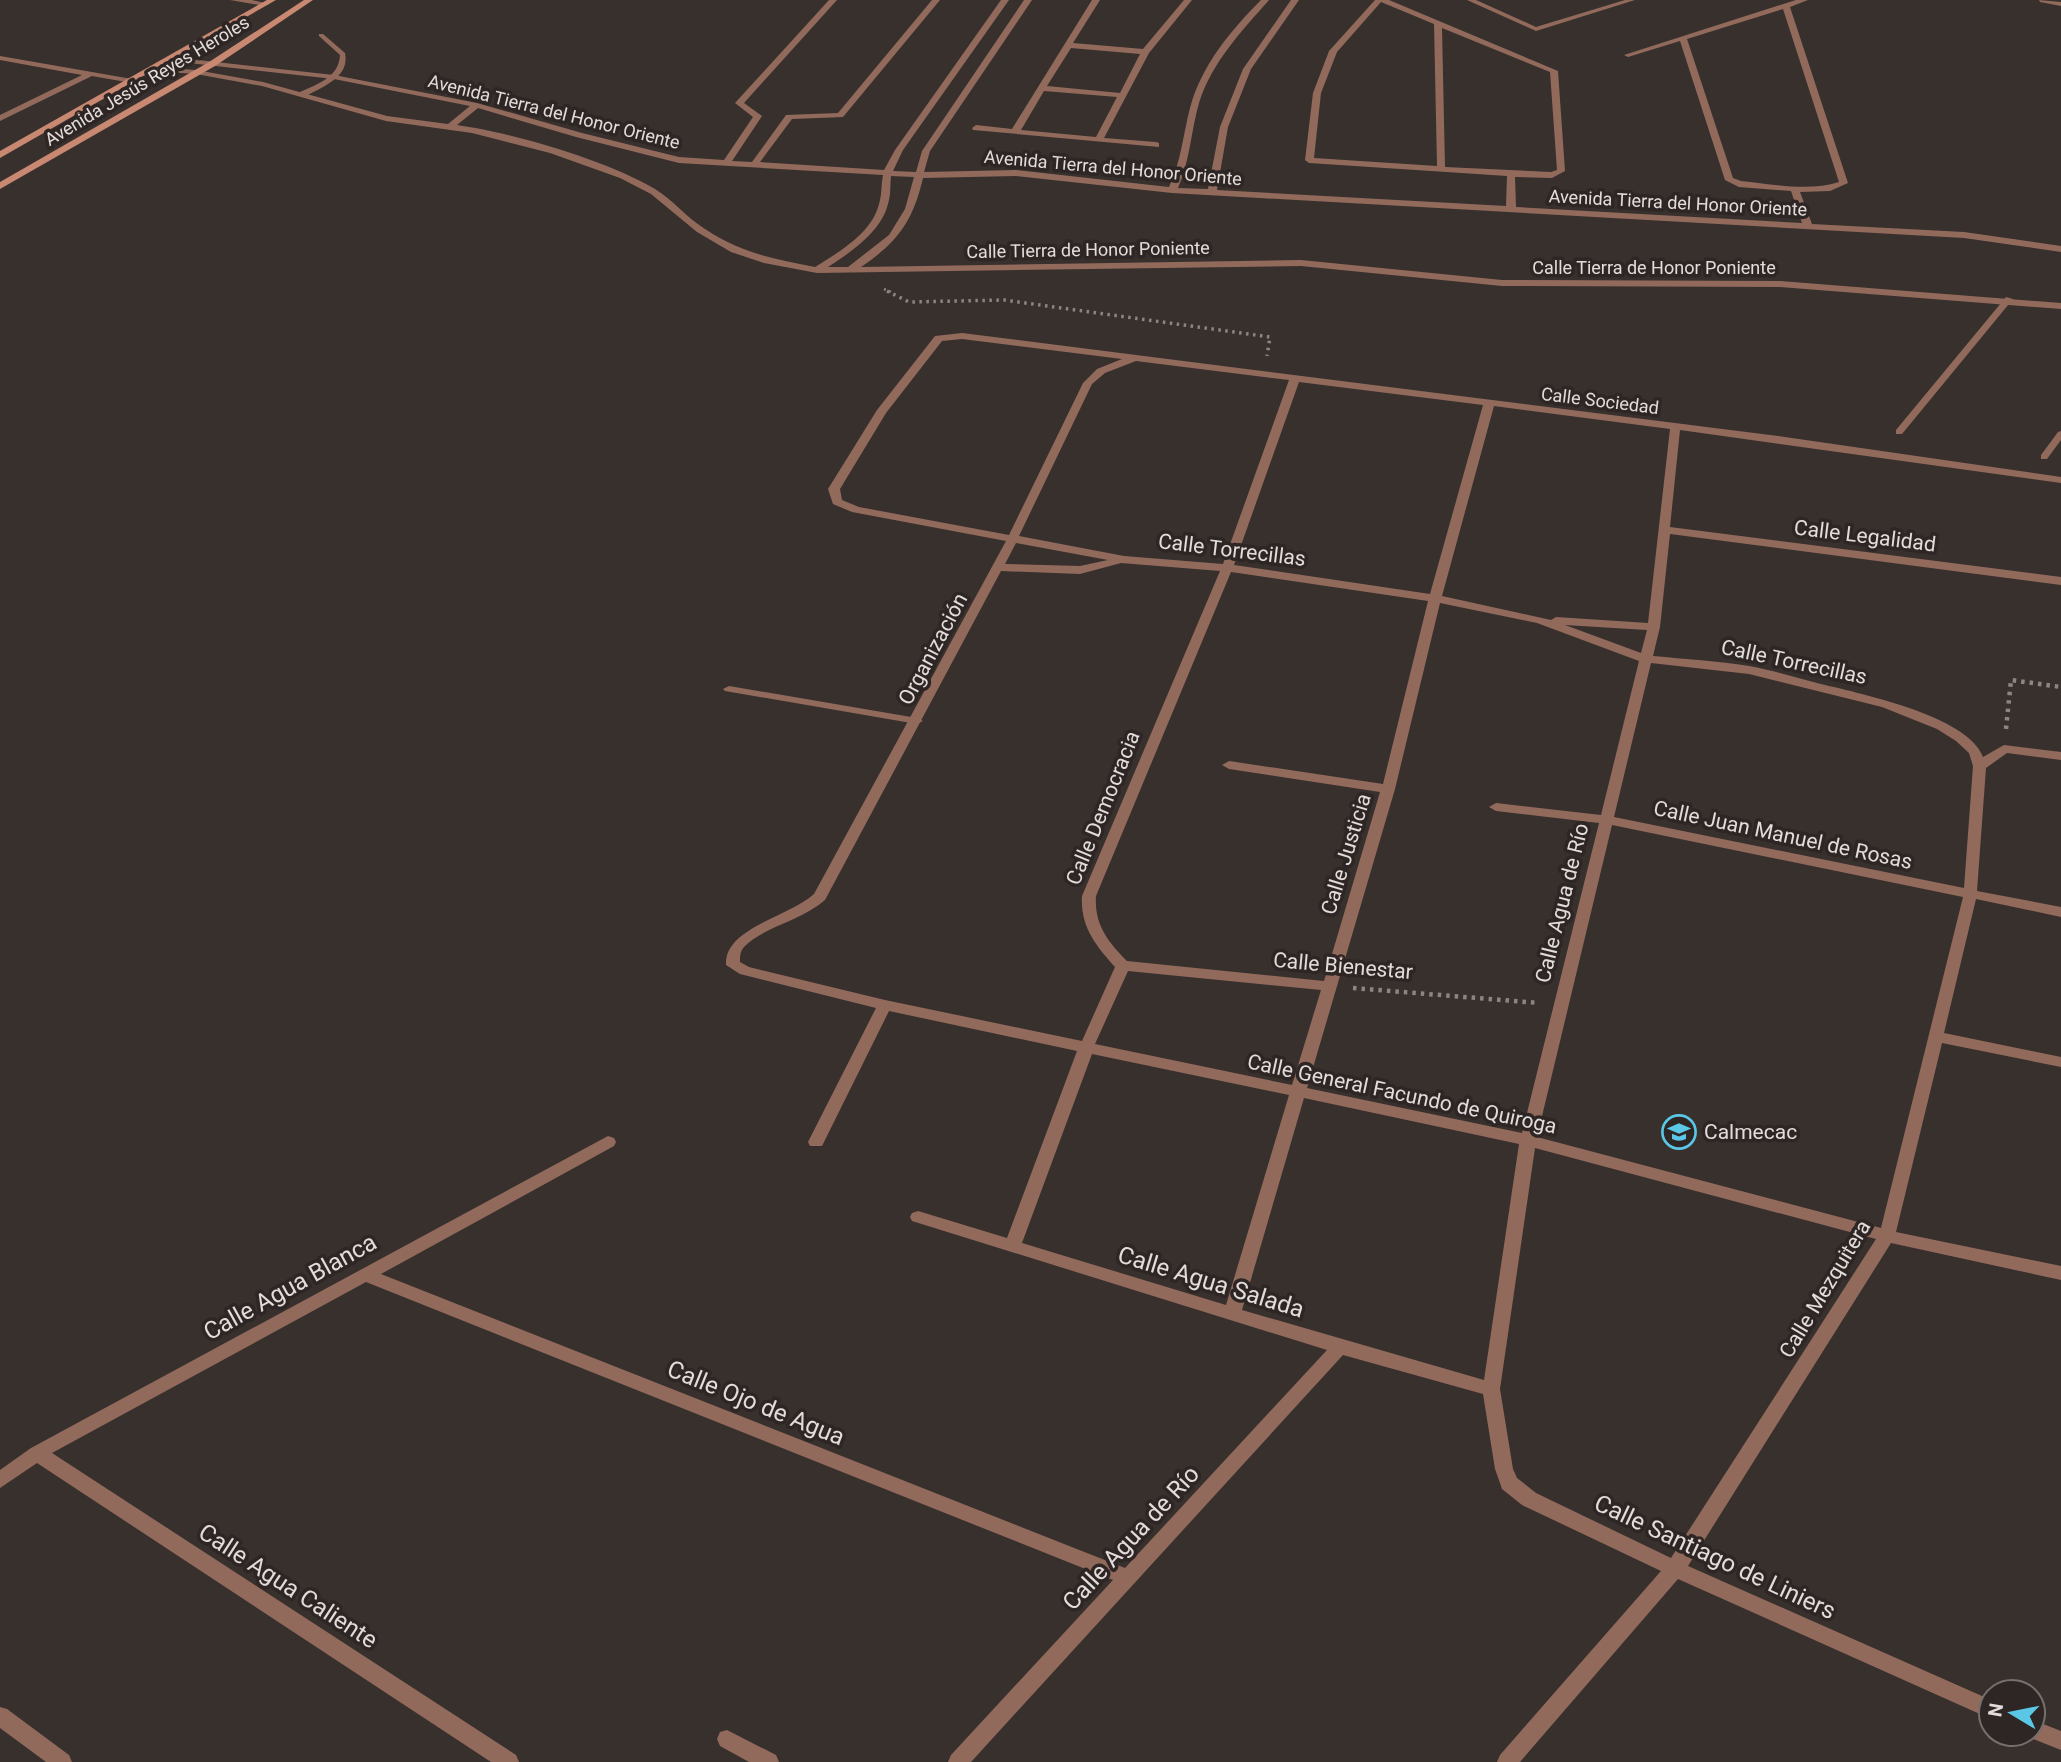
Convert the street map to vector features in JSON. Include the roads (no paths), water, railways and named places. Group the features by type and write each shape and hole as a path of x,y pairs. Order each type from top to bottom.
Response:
{"street":[{"path":"234,0 269,2"},
{"name":"Avenida Jesús Reyes Heroles","path":"0,186 212,64 309,0"},
{"path":"726,163 758,116 739,103 833,0"},
{"path":"754,165 789,117 840,116 936,0"},
{"path":"817,270 867,232 881,212 887,173 899,150 1005,0"},
{"path":"848,271 879,249 902,226 913,199 917,175 926,151 1028,0"},
{"path":"1015,132 1095,0"},
{"path":"1099,140 1120,95 1145,52 1188,0"},
{"path":"1172,190 1187,150 1195,106 1205,81 1220,57 1265,0"},
{"path":"1212,192 1224,128 1247,69 1295,0"},
{"path":"1380,0 1438,23 1550,68 1555,74 1561,171 1552,175 1511,174 1309,160 1317,93 1333,51 1380,0"},
{"path":"1628,55 1804,0"},
{"path":"2043,0 2061,4"},
{"name":"Avenida Jesús Reyes Heroles","path":"0,155 269,2"},
{"path":"1683,38 1729,180 1739,184 1795,189 1830,188 1844,183 1786,7"},
{"path":"1438,23 1441,169"},
{"path":"1068,45 1145,52"},
{"path":"0,58 132,81"},
{"name":"Avenida Tierra del Honor Oriente","path":"171,59 334,77 477,105 665,158 917,175 1016,173 1172,190 1964,235 2013,239 2061,249"},
{"path":"0,65 12,60"},
{"name":"Calle Tierra de Honor Poniente","path":"153,69 196,72 303,94 386,118 450,127 553,151 623,176 654,192 700,230 734,250 764,260 817,270 1301,263 1502,283 1729,282 2008,299 2061,306"},
{"path":"0,118 91,74"},
{"path":"1041,88 1120,95"},
{"path":"450,127 477,105"},
{"path":"976,128 1156,145"},
{"path":"1511,174 1511,209"},
{"path":"1795,189 1808,226"},
{"name":"Calle Sociedad","path":"838,502 834,489 881,412 939,338 962,336 1778,439 2061,480"},
{"name":"Organización","path":"733,965 734,952 742,942 801,913 820,897 998,567 1088,383 1101,371 1135,358"},
{"name":"Calle Democracia","path":"1123,967 1103,944 1088,918 1089,896 1227,568 1295,379"},
{"name":"Calle Justicia","path":"1232,1314 1295,1092 1388,789 1435,598 1489,404"},
{"name":"Calle Agua de Río","path":"1492,1389 1528,1140 1654,627 1675,428"},
{"name":"Calle Torrecillas","path":"838,502 856,510 1124,559 1227,568 1435,598 1540,620 1654,627"},
{"name":"Calle Legalidad","path":"1664,530 2061,580"},
{"name":"Calle Torrecillas","path":"998,567 1080,570 1124,559"},
{"name":"Calle Torrecillas","path":"1540,620 1646,659 1749,670 1886,704 1942,726 1961,738 1975,752 1980,766"},
{"path":"1980,766 2004,749 2061,756"},
{"path":"1229,765 1388,789"},
{"name":"Calle Mezquitera","path":"1507,1762 1675,1569 1887,1236 1970,895 1980,766"},
{"name":"Calle Juan Manuel de Rosas","path":"1496,807 1606,820 2061,912"},
{"name":"Calle General Facundo de Quiroga","path":"733,965 745,971 884,1006 1528,1140 1887,1236 2061,1273"},
{"path":"1012,1246 1086,1048 1123,967"},
{"name":"Calle Bienestar","path":"1123,967 1327,986"},
{"path":"816,1142 884,1006"},
{"path":"1934,1036 2061,1062"},
{"name":"Calle Agua Blanca","path":"0,1480 37,1453 608,1142"},
{"name":"Calle Agua Salada","path":"918,1217 1340,1347 1492,1389"},
{"name":"Calle Ojo de Agua","path":"364,1274 1129,1578"},
{"name":"Calle Agua de Río","path":"958,1762 1340,1347"},
{"name":"Calle Santiago de Liniers","path":"1492,1389 1504,1469 1509,1483 1530,1499 1675,1569 1977,1704"},
{"name":"Calle Agua Caliente","path":"37,1453 509,1762"},
{"path":"0,1716 62,1762"},
{"path":"727,1739 769,1762"}],"lane":[{"path":"1470,0 1536,29 1632,0"},
{"path":"303,94 334,77 342,69 343,54 321,35"},
{"path":"1899,432 2008,299"},
{"path":"2044,457 2061,433"},
{"path":"729,690 917,721"}],"place":[{"name":"Calmecac","path":"1679,1132"}]}
